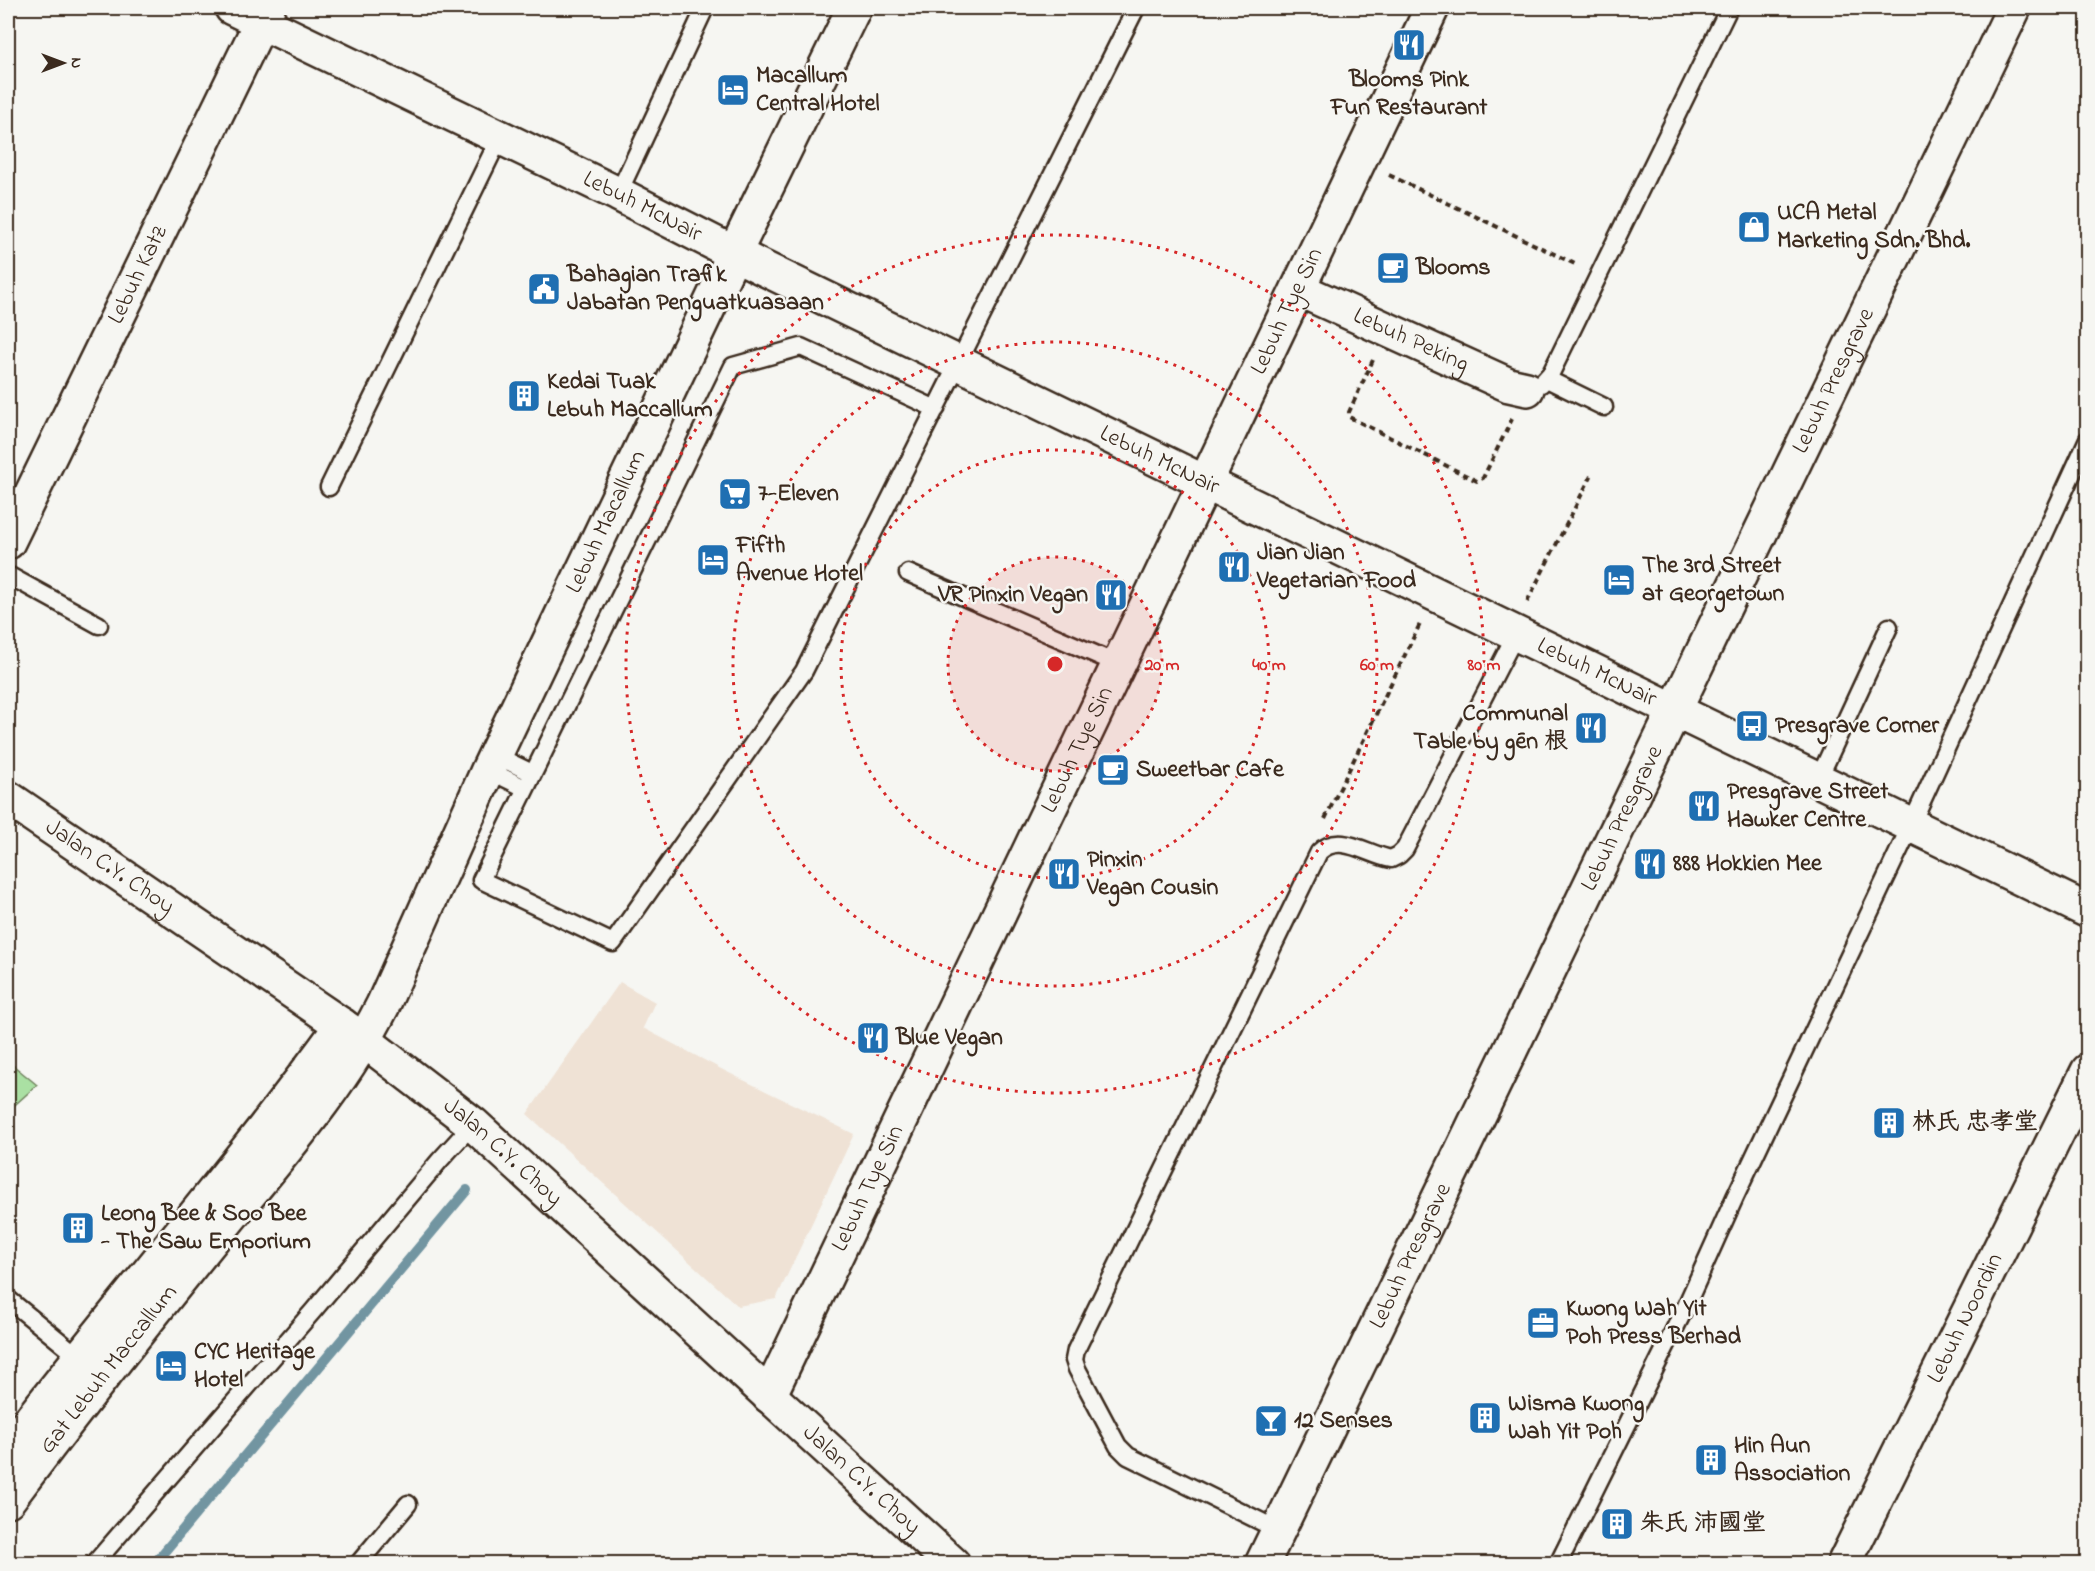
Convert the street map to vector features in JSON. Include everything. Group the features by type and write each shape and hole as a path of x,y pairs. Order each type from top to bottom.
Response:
{"street":[{"name":"Lebuh McNair","path":"232,8 265,14 500,137 734,254 2088,911"},
{"name":"Lebuh Macallum","path":"353,1033 383,1005 491,762 854,8"},
{"name":"Lebuh Tye Sin","path":"769,1396 1432,8"},
{"name":"Lebuh Presgrave","path":"1262,1563 2014,8"},
{"name":"Lebuh Katz","path":"8,542 265,14"},
{"name":"Lebuh Peking","path":"1298,289 1509,385 1537,384"},
{"name":"Jalan C.Y. Choy","path":"8,798 353,1033 473,1124 949,1562"},
{"name":"Gat Lebuh Maccallum","path":"8,1449 90,1366 328,1096 353,1033"},
{"name":"Lebuh Noordin","path":"1844,1563 2088,1071"},
{"name":"Gat Lebuh Maccallum","path":"8,1500 90,1366"}],"lane":[{"path":"618,194 705,8"},
{"path":"936,409 801,347 733,366 481,880 613,943 804,671 936,409 1136,8"},
{"path":"1604,407 1537,384 1599,275 1729,8"},
{"path":"329,487 500,137"},
{"path":"1558,1563 1686,1306 2088,439"},
{"path":"908,573 1118,664"},
{"path":"8,575 99,626"},
{"path":"1818,780 1889,627"},
{"path":"1278,1530 1128,1456 1118,1446 1074,1360 1076,1350 1318,852 1333,843 1343,843 1391,859 1405,849 1514,633"},
{"path":"491,762 528,781"},
{"path":"94,1563 473,1124"},
{"path":"8,1299 90,1366"},
{"path":"358,1563 408,1504"}],"path":[{"path":"1359,161 1599,275"},
{"path":"1387,329 1349,412 1349,417 1477,480 1483,478 1537,384"},
{"path":"1514,633 1591,476"},
{"path":"1326,846 1325,817 1435,594"}],"shaded area":[{"path":"620,982 655,1002 643,1028 854,1134 776,1299 738,1306 527,1114"}],"green space":[{"path":"8,1061 37,1085 8,1111"}],"waterway":[{"path":"154,1564 467,1190"}],"place":[{"name":"Blooms Pink Fun Restaurant","path":"1409,45"},
{"name":"Macallum Central Hotel","path":"733,90"},
{"name":"UCA Metal Marketing Sdn. Bhd.","path":"1754,227"},
{"name":"Blooms","path":"1393,268"},
{"name":"Bahagian Trafik Jabatan Penguatkuasaan","path":"544,289"},
{"name":"Kedai Tuak Lebuh Maccallum","path":"524,396"},
{"name":"7-Eleven","path":"735,494"},
{"name":"Fifth Avenue Hotel","path":"713,560"},
{"name":"Jian Jian Vegetarian Food","path":"1234,567"},
{"name":"The 3rd Street at Georgetown","path":"1619,580"},
{"name":"VR Pinxin Vegan","path":"1111,595"},
{"name":"Presgrave Corner","path":"1752,726"},
{"name":"Communal Table by gēn 根","path":"1591,728"},
{"name":"Sweetbar Cafe","path":"1113,770"},
{"name":"Presgrave Street Hawker Centre","path":"1704,806"},
{"name":"888 Hokkien Mee","path":"1650,864"},
{"name":"Pinxin Vegan Cousin","path":"1064,874"},
{"name":"Blue Vegan","path":"873,1038"},
{"name":"林氏 忠孝堂","path":"1889,1123"},
{"name":"Leong Bee & Soo Bee - The Saw Emporium","path":"78,1228"},
{"name":"Kwong Wah Yit Poh Press Berhad","path":"1543,1323"},
{"name":"CYC Heritage Hotel","path":"171,1366"},
{"name":"Wisma Kwong Wah Yit Poh","path":"1485,1418"},
{"name":"12 Senses","path":"1271,1421"},
{"name":"Hin Aun Association","path":"1711,1460"},
{"name":"朱氏 沛國堂","path":"1617,1524"}]}
